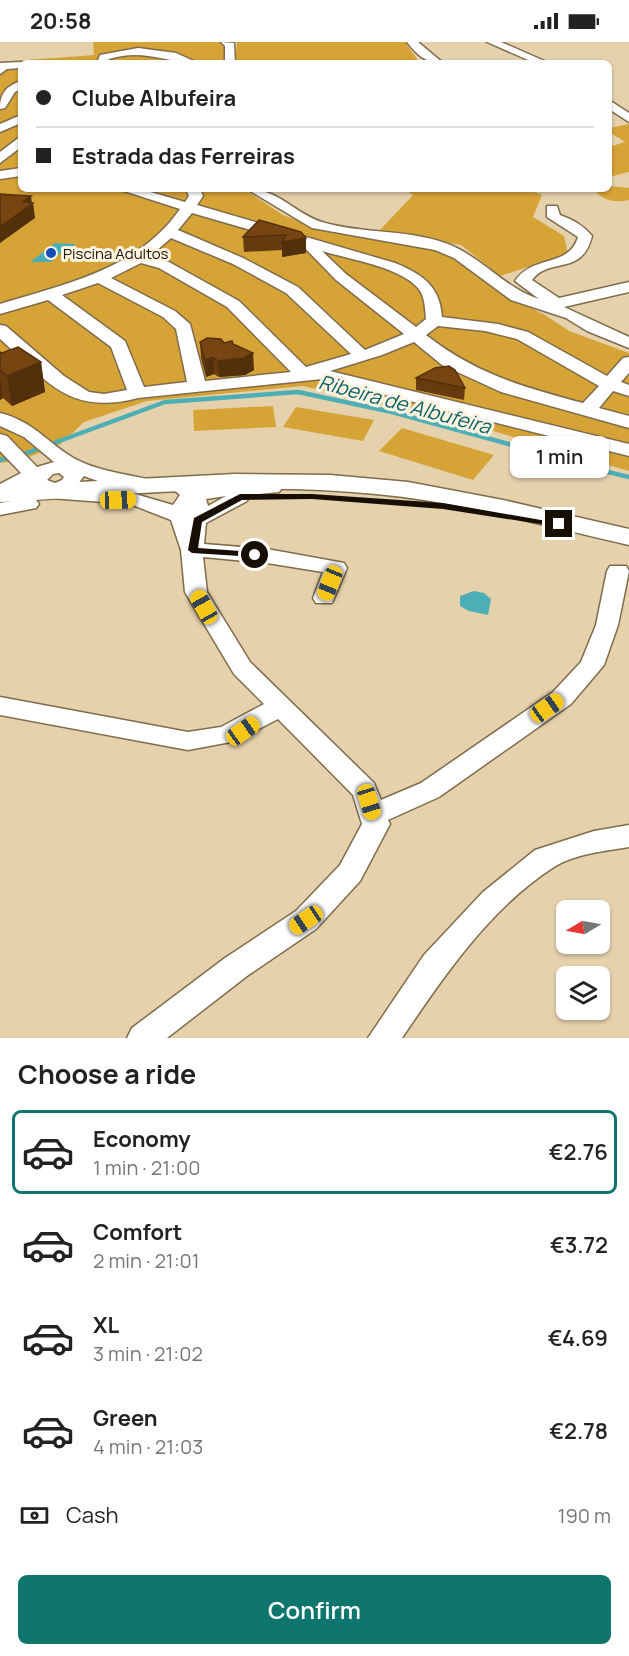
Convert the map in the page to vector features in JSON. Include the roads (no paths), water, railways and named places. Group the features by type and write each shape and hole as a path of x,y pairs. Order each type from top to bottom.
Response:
{"main road":[{"path":"0,492 44,480 165,486 289,482 349,484 448,497 629,537"},
{"path":"0,505 44,480 140,499 190,512 240,497 350,497 395,501 601,530"}],"street":[{"path":"226,42 230,45 230,60"},
{"path":"412,42 424,55 433,60"},
{"path":"492,42 537,60"},
{"path":"155,60 156,51"},
{"path":"103,60 111,54 156,51 184,60"},
{"path":"0,71 3,66 18,65"},
{"path":"11,88 0,106 18,109"},
{"path":"612,106 629,120"},
{"path":"0,128 18,120"},
{"path":"612,123 629,120"},
{"path":"0,134 18,132"},
{"path":"0,159 18,143"},
{"path":"0,175 18,172"},
{"path":"134,192 390,266 419,278 434,304 434,321"},
{"path":"152,198 159,192"},
{"path":"0,309 99,278 141,258 170,232 189,209 196,196 194,192"},
{"path":"259,192 317,225 439,246 459,255 517,297 572,315"},
{"path":"552,209 554,217 574,226 585,236 584,246 579,253 525,276 524,281 593,328 629,343"},
{"path":"170,232 238,261 292,290 362,356"},
{"path":"307,242 318,257 341,277 448,361 507,388 629,422"},
{"path":"141,258 164,266 233,304 302,373 322,374 629,450"},
{"path":"99,278 169,314 184,327 197,386"},
{"path":"556,304 629,287"},
{"path":"48,293 119,345 137,393"},
{"path":"270,381 362,356 414,336 434,321 493,327 513,333 533,341 610,386 629,392"},
{"path":"0,330 72,390 90,399 116,399 137,393 322,374"},
{"path":"586,411 629,362"},
{"path":"2,428 31,433 67,461 91,472 127,483 185,490 190,512 196,592 213,622 242,668 365,790 376,824 350,873 306,920 236,968 143,1038"},
{"path":"2,428 44,480 91,472"},
{"path":"190,512 224,489 349,484"},
{"path":"192,550 267,556 336,568 324,598"},
{"path":"373,815 430,790 562,698 592,665 607,625 618,571"},
{"path":"0,706 188,741 211,740 243,731 280,705"},
{"path":"384,1038 435,964 493,900 545,858 594,842 629,836"}],"water":[{"name":"Piscina Adultos","path":"55,243 74,244 78,250 62,252 51,262 30,262"},
{"path":"474,591 484,593 491,599 488,615 469,611 460,606 460,596"}],"waterway":[{"name":"Ribeira de Albufeira","path":"0,460 24,454 165,402 298,392 392,412 516,446 537,455 629,477"}],"place":[{"name":"Piscina Adultos","path":"51,253"}]}
